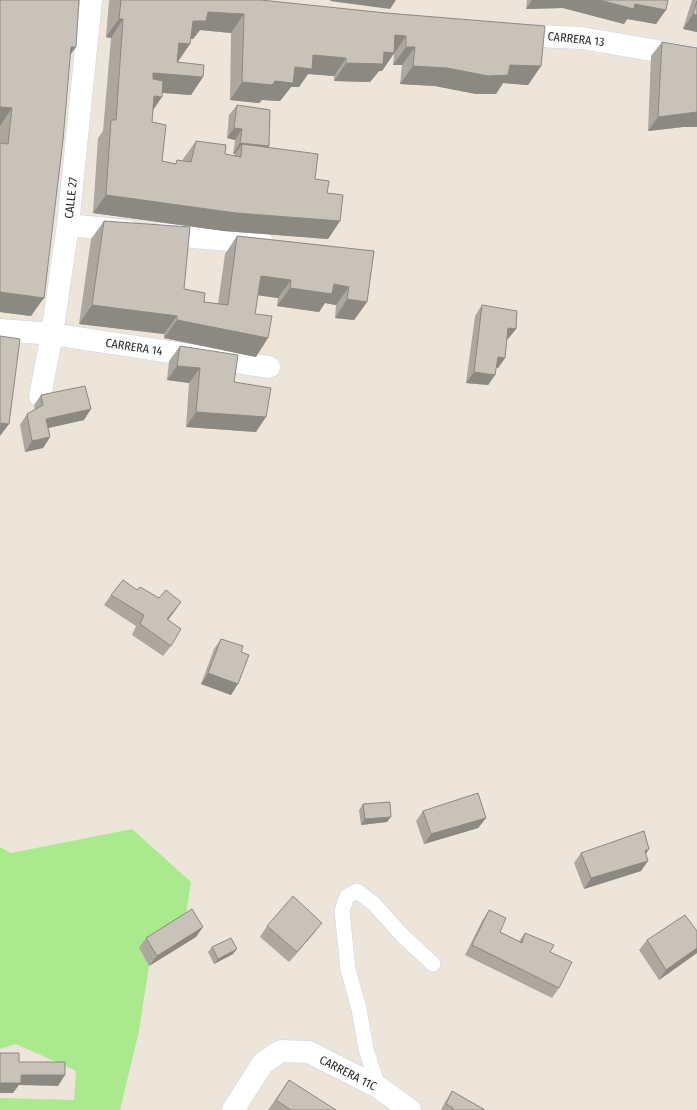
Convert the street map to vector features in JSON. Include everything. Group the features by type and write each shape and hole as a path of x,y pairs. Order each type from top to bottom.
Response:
{"street":[{"name":"CALLE 27","path":"40,396 52,334 68,225 91,0"},
{"name":"CARRERA 13","path":"492,33 582,38 697,58"},
{"path":"68,225 281,245"},
{"name":"CARRERA 14","path":"0,330 52,334 269,367"},
{"name":"CARRERA 11C","path":"233,1110 263,1063 281,1051 309,1052 378,1087 410,1110"}],"lane":[{"path":"378,1087 366,1049 348,969 342,911 347,896 357,891 373,903 403,936 433,964"}],"green space":[{"path":"132,829 191,882 185,920 139,948 149,966 139,1031 120,1110 0,1110 0,1098 74,1100 76,1071 16,1044 0,1049 0,847 11,853"}],"building":[{"path":"0,0 79,0 76,47 71,47 63,140 44,298 0,292 0,143 8,144 12,108 0,107"},
{"path":"121,0 261,0 386,13 545,26 541,66 510,65 508,75 488,76 447,68 413,66 415,47 406,47 406,36 395,35 394,53 384,52 383,64 346,63 346,58 313,55 312,69 295,67 293,83 275,81 272,85 242,82 244,14 208,12 206,21 193,21 190,44 179,43 177,62 204,65 203,77 153,73 153,79 163,81 162,97 154,96 152,122 166,125 162,161 176,164 177,160 191,162 196,141 226,145 225,154 241,157 242,144 318,154 315,179 329,181 327,193 343,195 340,221 236,213 106,195 111,120 116,120 123,19 119,19"},
{"path":"599,0 668,0 666,10 635,4 634,9"},
{"path":"697,1 697,15 693,14"},
{"path":"662,42 697,48 697,112 658,117"},
{"path":"237,105 270,110 269,146 240,143 242,129 234,128"},
{"path":"104,221 190,227 184,289 205,293 204,302 228,305 237,236 374,251 367,302 347,299 349,287 334,284 332,294 290,288 291,280 261,276 255,314 272,316 268,338 177,320 177,316 92,305"},
{"path":"482,305 517,311 516,329 508,328 505,358 498,357 495,375 474,372"},
{"path":"0,336 20,339 9,424 1,423 0,434"},
{"path":"180,346 238,355 234,382 271,388 266,417 196,412 200,368 177,366"},
{"path":"85,386 91,409 46,419 50,437 32,441 27,414 43,405 41,395"},
{"path":"123,580 137,590 140,587 159,598 166,590 181,602 167,619 181,629 171,646 140,624 144,615 111,595"},
{"path":"221,639 243,646 241,652 249,655 238,684 208,673"},
{"path":"478,793 486,818 431,834 423,811"},
{"path":"390,802 391,817 365,819 363,804"},
{"path":"644,831 649,849 645,851 648,861 591,878 581,853"},
{"path":"293,896 322,923 297,952 267,926"},
{"path":"192,909 203,927 157,956 146,938"},
{"path":"489,910 506,918 500,932 522,943 525,933 554,945 550,952 572,962 559,988 472,945"},
{"path":"685,915 697,931 697,948 666,970 647,940"},
{"path":"231,938 237,949 218,959 212,947"},
{"path":"0,1053 19,1053 19,1062 65,1062 65,1075 21,1075 21,1083 0,1083"},
{"path":"289,1080 336,1110 291,1110 276,1100"},
{"path":"452,1091 485,1110 452,1110 453,1108 446,1104"}]}
